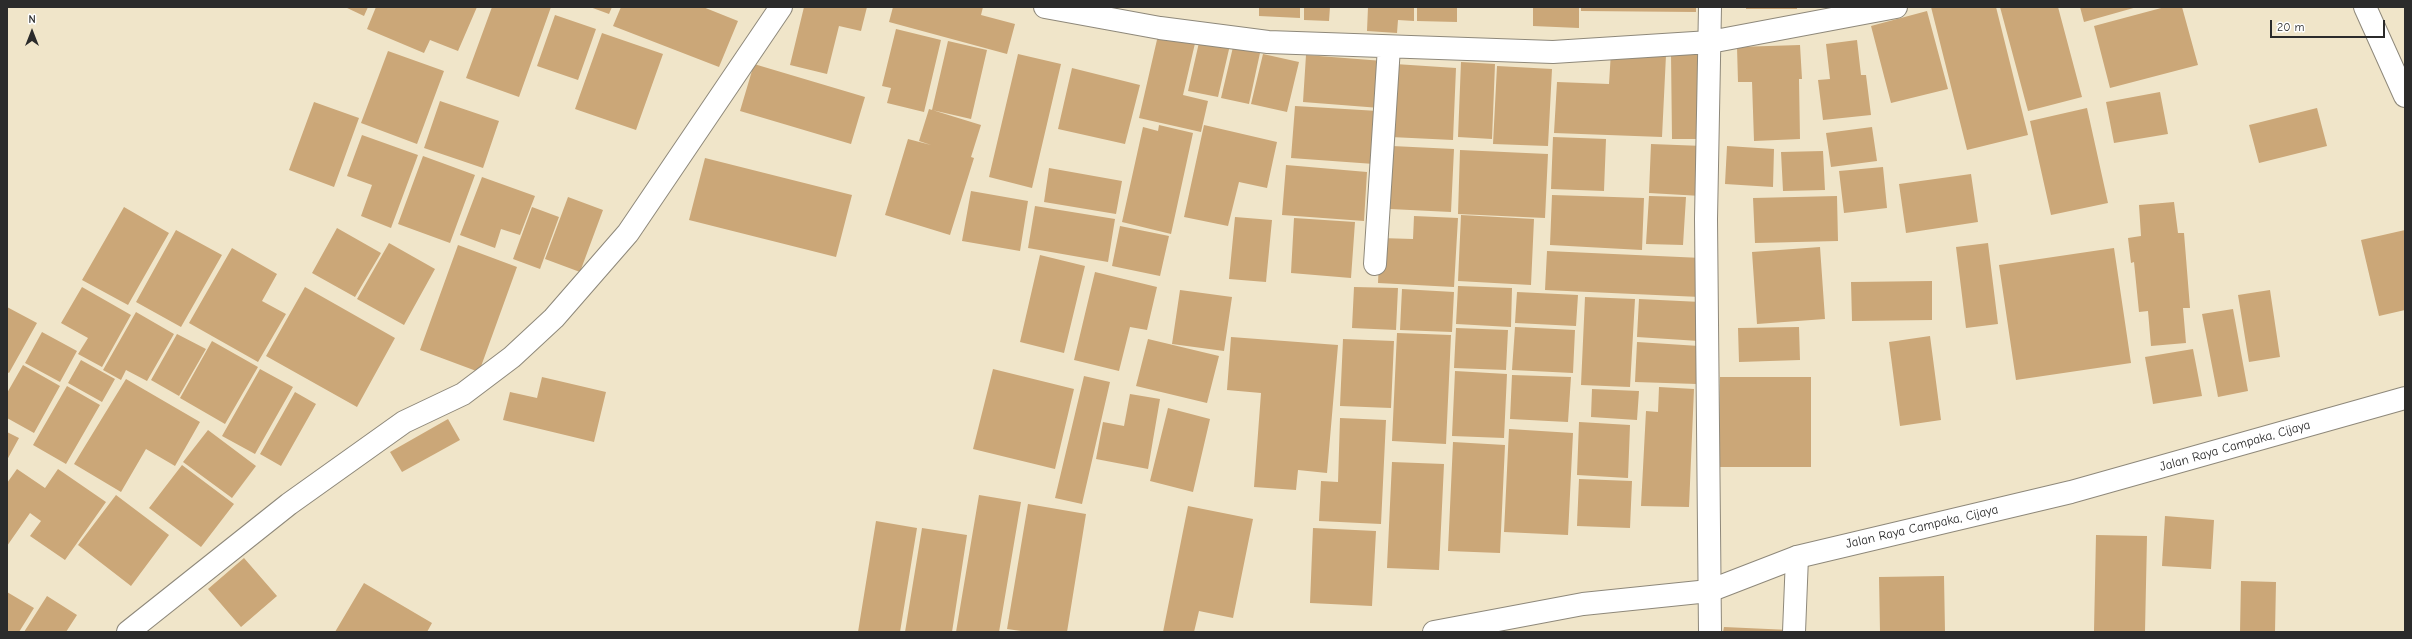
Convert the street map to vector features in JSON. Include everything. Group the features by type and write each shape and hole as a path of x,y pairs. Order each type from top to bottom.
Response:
{"street":[{"path":"128,632 289,504 404,422 463,394 512,357 554,318 628,233 776,17 781,7"},
{"path":"1045,7 1160,28 1268,42 1554,52 1710,42 1896,7"},
{"path":"1710,7 1706,219 1710,632"},
{"path":"2365,7 2405,96"},
{"path":"1375,264 1389,47"},
{"name":"Jalan Raya Campaka, Cijaya","path":"1434,632 1583,604 1709,591 1797,557 2072,492 2405,398"},
{"path":"1794,632 1797,557"}],"building":[{"path":"345,7 368,7 364,16"},
{"path":"376,7 477,7 458,51 430,40 424,53 367,29"},
{"path":"492,7 551,7 519,97 466,78"},
{"path":"590,7 612,7 609,14"},
{"path":"621,7 703,7 738,21 719,67 613,26"},
{"path":"804,7 867,7 861,31 839,26 827,74 790,65"},
{"path":"893,7 983,7 981,15 1015,24 1007,54 889,22"},
{"path":"1259,7 1300,7 1300,18 1259,16"},
{"path":"1304,7 1330,7 1329,21 1304,20"},
{"path":"1368,7 1414,7 1414,21 1398,20 1397,33 1367,31"},
{"path":"1417,7 1457,7 1457,22 1417,21"},
{"path":"1533,7 1579,7 1579,28 1533,26"},
{"path":"1581,7 1696,7 1696,12 1581,11"},
{"path":"1746,7 1797,7 1797,9 1746,9"},
{"path":"1931,7 1996,7 2028,135 1967,150"},
{"path":"2000,7 2058,7 2082,97 2028,111"},
{"path":"2080,7 2137,7 2084,22"},
{"path":"2165,7 2182,7 2198,65 2110,88 2094,26"},
{"path":"1927,11 1948,89 1891,103 1871,26"},
{"path":"555,15 596,29 578,80 537,66"},
{"path":"896,29 941,40 924,112 887,103 891,88 882,86"},
{"path":"1159,31 1196,39 1183,95 1208,101 1201,132 1139,118"},
{"path":"602,33 663,54 636,130 575,109"},
{"path":"1200,38 1230,45 1218,97 1188,91"},
{"path":"1857,40 1861,75 1866,75 1871,115 1823,120 1818,80 1830,79 1826,44"},
{"path":"948,41 987,50 971,119 932,110"},
{"path":"1800,45 1802,79 1799,79 1800,139 1754,141 1752,82 1738,82 1737,47"},
{"path":"1233,47 1260,53 1249,104 1221,98"},
{"path":"388,51 444,71 417,144 361,123"},
{"path":"1611,52 1666,55 1662,137 1554,133 1557,82 1609,84"},
{"path":"1703,53 1704,139 1672,139 1671,54"},
{"path":"1018,54 1061,64 1032,188 989,177"},
{"path":"1263,54 1299,62 1287,112 1251,104"},
{"path":"1306,55 1383,61 1380,108 1303,102"},
{"path":"1461,62 1495,64 1492,139 1458,137"},
{"path":"754,64 865,97 851,144 740,111"},
{"path":"1395,64 1456,68 1453,140 1391,137"},
{"path":"1497,66 1552,69 1548,146 1493,144"},
{"path":"1072,68 1140,85 1125,144 1058,129"},
{"path":"2160,92 2168,134 2114,143 2106,102"},
{"path":"440,101 499,121 483,168 424,148"},
{"path":"314,102 359,118 334,187 289,170"},
{"path":"1295,106 1378,111 1374,164 1291,158"},
{"path":"2087,108 2108,203 2051,215 2030,121"},
{"path":"2317,108 2327,146 2259,163 2249,125"},
{"path":"929,109 981,125 971,157 974,158 950,235 885,215 908,139 931,145 919,141"},
{"path":"1159,125 1193,133 1171,234 1122,222 1143,127 1158,131"},
{"path":"1204,125 1277,142 1267,188 1239,182 1228,226 1184,217"},
{"path":"1872,127 1877,161 1831,167 1826,133"},
{"path":"362,135 418,155 391,228 361,216 372,185 347,176"},
{"path":"1553,137 1606,139 1604,191 1551,189"},
{"path":"1651,144 1703,146 1701,196 1649,193"},
{"path":"1392,146 1454,149 1451,212 1390,209"},
{"path":"1727,146 1774,149 1773,187 1725,184"},
{"path":"1460,150 1548,154 1545,218 1458,214"},
{"path":"1823,151 1825,190 1783,191 1781,152"},
{"path":"423,156 475,175 450,243 398,224"},
{"path":"705,158 852,195 836,257 689,220"},
{"path":"1286,165 1367,172 1364,221 1282,215"},
{"path":"1883,167 1887,208 1844,213 1839,171"},
{"path":"1049,168 1122,181 1116,214 1044,202"},
{"path":"1971,174 1978,222 1906,233 1899,184"},
{"path":"482,177 535,196 520,235 501,229 495,248 460,235"},
{"path":"971,191 1028,201 1020,251 962,241"},
{"path":"1552,195 1644,198 1642,250 1550,245"},
{"path":"1649,196 1686,197 1683,245 1646,244"},
{"path":"1837,196 1838,241 1755,243 1753,198"},
{"path":"568,197 603,210 580,272 545,259"},
{"path":"2174,202 2178,233 2184,233 2190,308 2183,308 2186,343 2151,346 2148,311 2139,312 2134,262 2131,263 2128,238 2141,236 2139,205"},
{"path":"1035,206 1115,219 1108,262 1028,248"},
{"path":"124,207 169,233 128,305 82,280"},
{"path":"532,207 559,217 540,269 513,259"},
{"path":"1461,215 1534,219 1531,285 1458,281"},
{"path":"1414,216 1458,218 1454,287 1378,283 1380,238 1413,239"},
{"path":"1235,217 1272,220 1266,282 1229,279"},
{"path":"1294,218 1355,222 1351,278 1291,273"},
{"path":"1120,226 1169,236 1160,276 1112,266"},
{"path":"337,228 381,253 355,297 312,273"},
{"path":"176,230 222,255 181,327 136,302"},
{"path":"2405,230 2405,310 2379,316 2361,240"},
{"path":"389,243 435,269 404,325 357,299"},
{"path":"1988,243 1998,324 1966,328 1956,247"},
{"path":"458,245 517,267 479,372 420,350"},
{"path":"1820,247 1825,319 1757,324 1752,252"},
{"path":"232,248 277,274 262,301 286,314 258,362 189,323"},
{"path":"2114,248 2131,363 2016,380 1999,265"},
{"path":"1547,251 1702,258 1700,297 1545,290"},
{"path":"1040,255 1085,266 1064,353 1020,342"},
{"path":"1095,272 1157,287 1147,330 1130,327 1119,371 1074,360"},
{"path":"1932,281 1932,320 1852,321 1851,282"},
{"path":"1458,286 1512,288 1511,327 1456,324"},
{"path":"82,287 131,315 102,367 78,354 88,338 61,323"},
{"path":"305,287 395,338 357,407 266,356"},
{"path":"1354,287 1398,288 1396,330 1352,328"},
{"path":"1402,289 1454,292 1452,332 1400,330"},
{"path":"1180,290 1232,297 1224,351 1172,344"},
{"path":"2270,290 2280,357 2249,362 2238,295"},
{"path":"1517,292 1578,295 1576,326 1515,323"},
{"path":"1585,297 1635,299 1630,387 1581,385"},
{"path":"1639,299 1701,302 1699,341 1637,337"},
{"path":"7,307 37,323 9,373 7,372"},
{"path":"2233,309 2248,391 2218,397 2202,314"},
{"path":"136,312 174,334 147,381 126,370 121,380 103,370"},
{"path":"1515,327 1575,330 1573,373 1512,370"},
{"path":"1799,327 1800,360 1739,362 1738,328"},
{"path":"1456,328 1508,330 1506,370 1454,368"},
{"path":"42,332 77,351 60,382 25,363"},
{"path":"1397,333 1451,335 1446,444 1392,441"},
{"path":"177,334 206,349 179,396 151,380"},
{"path":"1930,336 1941,420 1900,426 1889,342"},
{"path":"1231,337 1338,345 1327,473 1298,470 1296,490 1254,487 1261,393 1227,390"},
{"path":"1148,339 1219,356 1207,403 1136,386"},
{"path":"1343,339 1394,341 1391,408 1340,406"},
{"path":"212,341 258,367 225,424 180,398"},
{"path":"1637,342 1699,346 1697,384 1635,382"},
{"path":"2193,349 2202,396 2153,404 2145,357"},
{"path":"81,360 115,379 102,402 68,383"},
{"path":"23,365 60,386 34,433 7,418 7,393"},
{"path":"260,369 293,387 255,454 222,436"},
{"path":"993,369 1074,389 1055,469 973,449"},
{"path":"1455,371 1507,374 1504,438 1452,436"},
{"path":"1512,375 1571,377 1568,422 1510,419"},
{"path":"1084,376 1110,382 1082,504 1055,498"},
{"path":"542,377 606,392 594,442 503,420 510,392 537,398"},
{"path":"1720,377 1811,377 1811,467 1719,467"},
{"path":"126,379 200,422 175,466 146,449 121,492 74,464"},
{"path":"67,386 100,405 66,464 33,445"},
{"path":"1659,387 1694,389 1689,507 1641,506 1646,411 1658,412"},
{"path":"1592,389 1639,391 1637,420 1591,417"},
{"path":"295,392 316,404 281,466 260,454"},
{"path":"1130,394 1160,399 1148,469 1096,459 1103,422 1124,426"},
{"path":"1168,408 1210,419 1193,492 1150,481"},
{"path":"1340,418 1386,420 1381,524 1319,521 1321,481 1338,482"},
{"path":"448,419 460,440 402,472 390,452"},
{"path":"1579,422 1630,425 1628,478 1577,475"},
{"path":"1509,429 1573,433 1568,535 1504,532"},
{"path":"208,430 256,466 232,498 183,462"},
{"path":"7,432 19,438 7,460"},
{"path":"1453,442 1505,445 1500,553 1448,551"},
{"path":"1392,462 1444,464 1439,570 1387,568"},
{"path":"182,465 234,504 201,547 149,508"},
{"path":"17,469 45,488 58,469 106,502 65,560 30,536 41,521 30,513 7,546 7,483"},
{"path":"1579,479 1632,481 1630,528 1577,526"},
{"path":"116,495 169,535 131,586 78,545"},
{"path":"979,495 1021,502 999,632 956,632"},
{"path":"1028,504 1086,514 1067,632 1028,632 1007,629"},
{"path":"1188,506 1253,519 1233,618 1199,611 1194,632 1163,632"},
{"path":"2165,516 2214,520 2211,569 2162,566"},
{"path":"876,521 917,528 900,632 858,632"},
{"path":"922,528 967,535 952,632 905,632"},
{"path":"1313,528 1376,531 1372,606 1310,603"},
{"path":"2096,535 2147,536 2145,632 2094,631"},
{"path":"244,558 277,596 241,627 208,589"},
{"path":"1944,576 1945,632 1880,632 1879,577"},
{"path":"2241,581 2276,582 2275,632 2240,632"},
{"path":"364,583 432,623 427,632 335,632"},
{"path":"7,592 34,608 19,632 7,632"},
{"path":"47,596 77,615 66,632 24,632"},
{"path":"1724,627 1790,630 1790,632 1723,632"}]}
